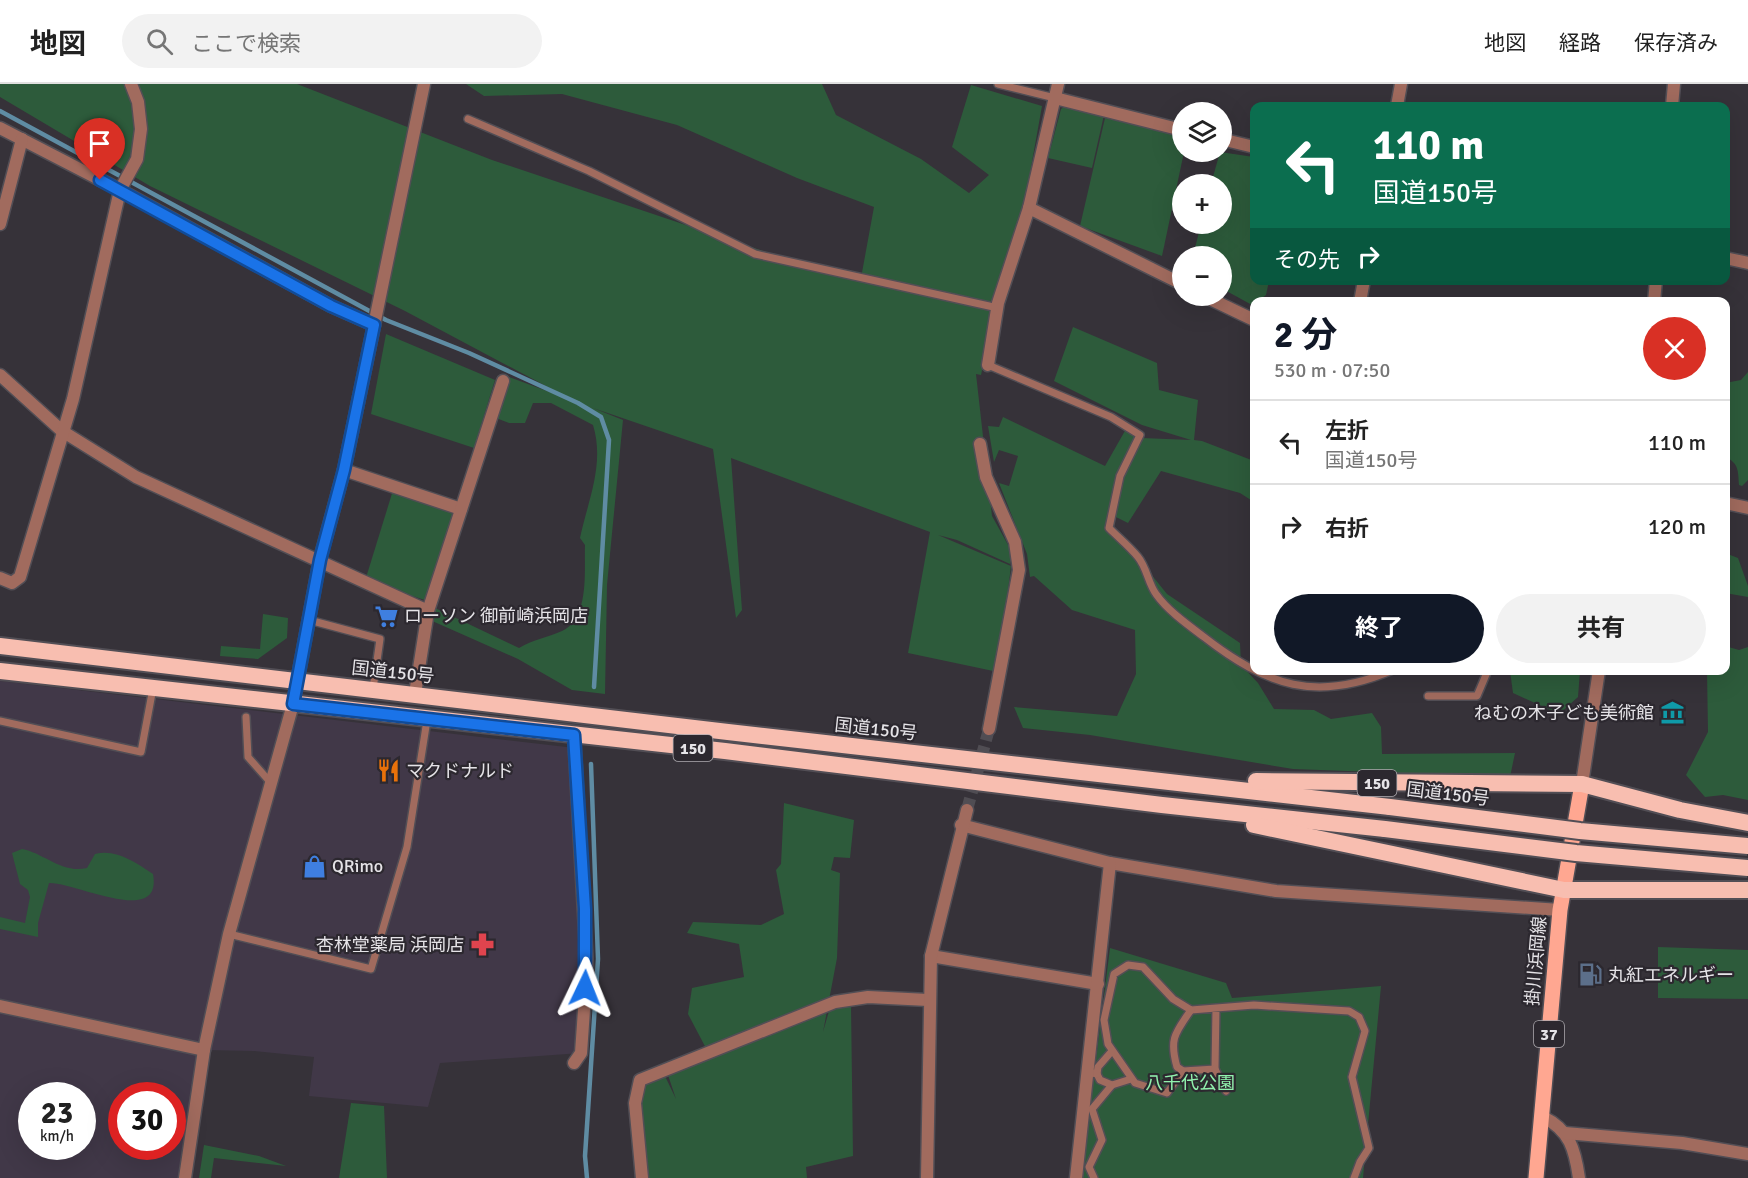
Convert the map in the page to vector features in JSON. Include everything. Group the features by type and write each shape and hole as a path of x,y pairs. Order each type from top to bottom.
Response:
{"highway":[{"name":"国道150号","path":"0,646 740,734 1171,780 1580,831 1748,846"},
{"name":"150","path":"0,671 427,720 737,752 1162,805 1576,853 1748,868"},
{"name":"150","path":"1171,780 1582,784 1680,810 1748,823"},
{"name":"150","path":"1162,805 1564,890 1748,890"}],"main road":[{"name":"掛川浜岡線","path":"1536,1178 1560,910 1582,784"}],"street":[{"path":"0,578 12,583 20,577 73,399 120,190 137,159 141,129 138,102 131,84"},
{"path":"185,1178 204,1050 229,934 293,704 320,560 344,470 424,84"},
{"path":"988,365 998,308 1029,208 1058,84"},
{"path":"1398,102 1401,84"},
{"path":"1672,102 1674,84"},
{"path":"1054,98 1172,127"},
{"path":"0,128 120,190 331,306 374,325"},
{"path":"0,224 22,140"},
{"path":"1232,142 1250,146"},
{"path":"1029,208 1172,279"},
{"path":"1730,259 1748,263"},
{"path":"1225,306 1250,318"},
{"path":"0,375 62,431 136,477 262,537 320,560 428,611"},
{"path":"416,694 428,611 503,381"},
{"path":"980,444 986,477 1015,542 1019,570 989,729"},
{"path":"344,470 461,509"},
{"path":"1730,503 1748,508"},
{"path":"1582,784 1598,675"},
{"path":"574,735 586,967 581,1053 574,1063"},
{"path":"927,1178 928,1000 931,956 961,825 967,810"},
{"path":"961,825 1110,863 1276,891 1560,910"},
{"path":"1076,1178 1092,1073 1110,863"},
{"path":"931,956 1098,984"},
{"path":"642,1178 635,1103 640,1080 835,1002 868,997 928,1000"},
{"path":"0,1006 204,1050"},
{"path":"1543,1117 1566,1133 1574,1147 1579,1178"},
{"path":"1566,1133 1682,1143 1748,1154"}],"lane":[{"path":"998,84 1054,98"},
{"path":"468,119 590,171 755,254 998,308"},
{"path":"988,365 1111,417 1140,435 1120,476 1109,528 1139,558 1156,595 1192,628 1236,662 1250,669"},
{"path":"309,620 380,639 373,689"},
{"path":"1263,675 1274,680 1317,689 1382,675"},
{"path":"1428,696 1477,696 1486,675"},
{"path":"0,721 141,752 153,688"},
{"path":"246,717 248,757 271,783"},
{"path":"229,934 371,969 407,847 427,720"},
{"path":"1183,1071 1167,1094 1135,1083 1108,1044 1104,1020 1114,974 1128,965 1143,967 1173,999 1191,1010 1254,1005 1349,1011 1359,1017 1365,1031 1352,1077 1369,1148 1354,1178"},
{"path":"1216,1008 1215,1069 1226,1091"},
{"path":"1191,1010 1176,1032 1172,1043 1177,1067 1183,1071 1215,1069"},
{"path":"1112,1051 1092,1073 1100,1080 1112,1085"},
{"path":"1094,1178 1089,1167 1102,1140 1092,1109 1112,1085 1131,1079"}],"shaded area":[{"path":"0,681 575,748 581,1053 440,1063 428,1107 309,1096 314,1057 254,1051 205,1050 191,1178 0,1178"}],"green space":[{"path":"0,84 297,84 492,160 799,263 857,281 980,305 861,278 874,207 797,178 677,125 562,94 484,96 466,84 822,84 836,115 921,159 969,193 989,175 952,147 971,85 1042,106 1025,201 995,308 981,375 976,374 992,516 1012,552 1010,564 957,540 938,535 1011,566 998,672 908,653 930,532 731,458 742,610 736,618 713,449 593,408 623,420 607,585 605,694 572,690 518,659 430,620 435,608 519,648 562,631 571,625 577,616 584,593 585,580 585,545 580,538 596,468 596,439 593,425 551,403 533,403 525,423 509,423 496,418 509,377 574,401 405,311 150,186 0,97"},
{"path":"1065,106 1104,115 1092,168 1048,158 1061,109"},
{"path":"1105,118 1172,134 1172,162 1182,162 1179,174 1172,174 1172,209 1162,256 1080,226"},
{"path":"1232,154 1250,156 1250,285 1268,285 1266,295 1250,297 1250,304 1232,294 1232,246 1196,246 1198,234 1232,234 1232,174 1214,174 1217,162 1232,162"},
{"path":"1073,327 1157,363 1159,390 1198,400 1194,440 1250,459 1250,499 1240,493 1161,471 1128,523 1116,517 1113,527 1167,594 1240,643 1241,665 1258,683 1274,709 1314,710 1331,719 1372,713 1381,727 1382,754 1515,753 1510,777 1293,769 1090,735 1023,728 1014,707 1117,716 1136,674 1135,630 1072,610 1034,576 1030,577 1027,554 999,483 1009,486 1018,456 999,450 994,462 988,426 999,427 1003,417 1105,466 1126,429 1142,438 1191,440 1142,425 1054,381"},
{"path":"386,334 495,380 474,448 371,414"},
{"path":"1748,372 1748,480 1742,486 1739,485 1738,472 1730,459 1730,382 1741,380"},
{"path":"394,487 460,514 431,602 365,581"},
{"path":"1730,555 1738,558 1748,586 1748,597 1730,594"},
{"path":"263,614 288,618 287,638 258,659 220,656 221,646 260,649"},
{"path":"1730,647 1739,650 1748,647 1748,800 1723,795 1705,797 1686,775 1708,732 1707,675 1730,675"},
{"path":"1511,675 1580,675 1578,697 1559,714 1513,693"},
{"path":"784,803 854,820 850,858 834,857 831,870 840,873 837,958 823,1032 829,1011 851,1005 853,1156 806,1167 807,1178 643,1178 639,1104 642,1084 664,1074 676,1099 668,1075 708,1052 688,1014 692,988 744,977 739,944 687,933 693,922 761,925 784,914 776,870 781,864"},
{"path":"22,849 38,854 61,866 78,869 87,868 95,854 118,855 133,861 153,874 152,890 145,898 131,900 49,883 38,923 38,937 0,929 0,917 25,923 30,897 28,890 20,884 12,853"},
{"path":"1658,947 1748,950 1748,999 1658,998"},
{"name":"八千代公園","path":"1110,948 1226,983 1232,998 1381,986 1363,1178 1081,1178"},
{"path":"351,1103 384,1106 387,1178 339,1178"},
{"path":"204,1145 259,1156 286,1166 214,1158 211,1178 199,1178"}],"waterway":[{"path":"0,111 386,320 469,353 578,403 601,417 609,440 594,687"},
{"path":"587,1178 585,1156 598,959 591,764"}],"tunnel":[{"path":"967,810 989,729"}],"place":[{"name":"ローソン 御前崎浜岡店","path":"386,616"},
{"name":"ねむの木子ども美術館","path":"1672,713"},
{"name":"マクドナルド","path":"388,771"},
{"name":"QRimo","path":"314,866"},
{"name":"杏林堂薬局 浜岡店","path":"482,945"},
{"name":"丸紅エネルギー","path":"1590,975"}],"route":[{"path":"100,180 331,306 374,325 344,470 320,560 293,704 574,735 585,909 585,988"}]}
